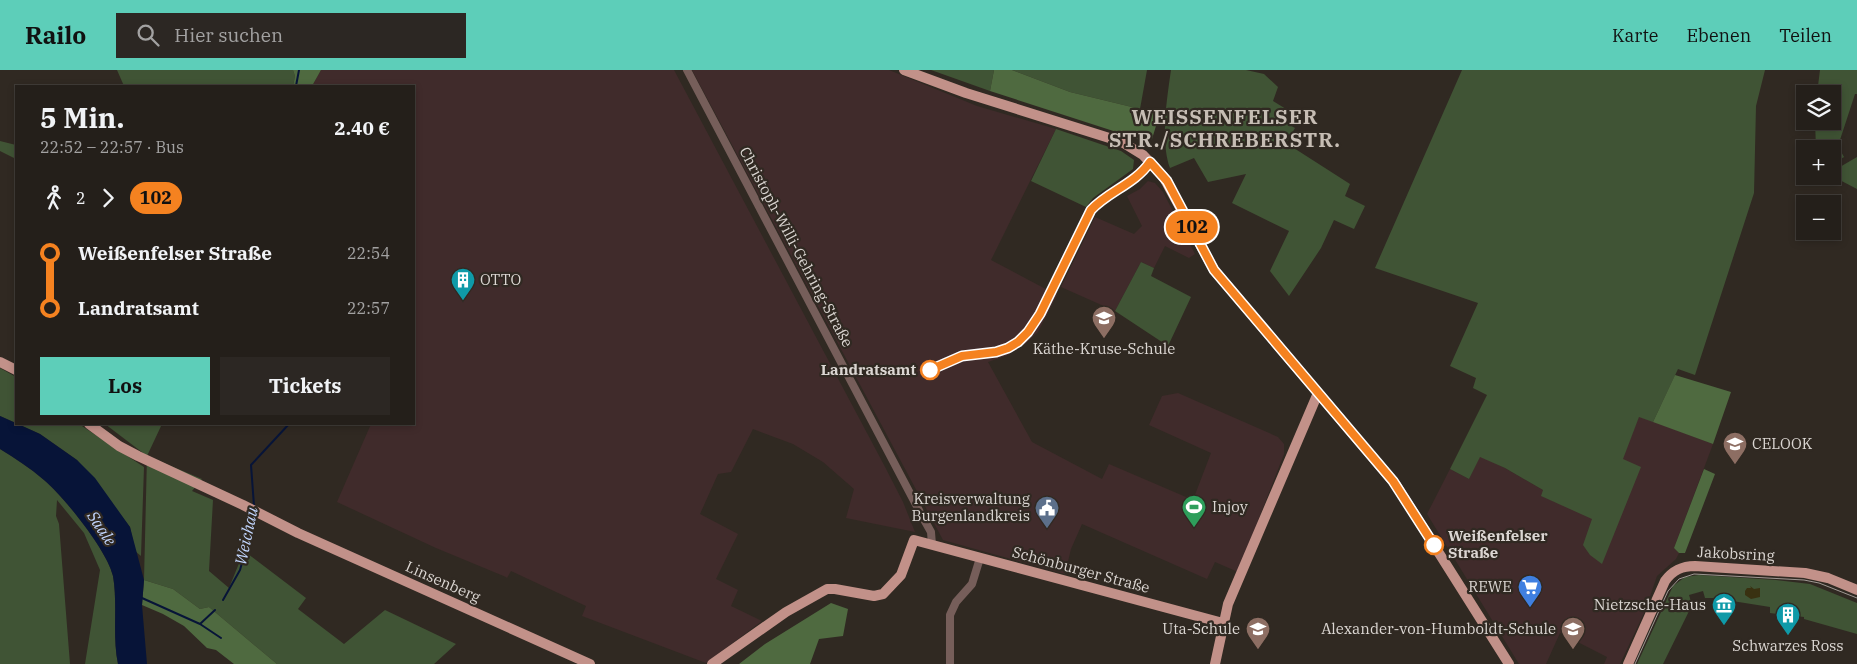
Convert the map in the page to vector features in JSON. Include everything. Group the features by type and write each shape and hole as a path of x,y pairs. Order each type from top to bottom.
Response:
{"main road":[{"path":"904,70 966,93 1122,142 1147,158 1167,181 1217,274 1399,489 1509,664"},
{"path":"0,362 15,370"},
{"path":"1215,664 1226,610 1234,588 1318,393"},
{"name":"Linsenberg","path":"90,425 131,453 284,526 590,664"},
{"path":"712,664 786,612 827,589 832,588 874,596 883,594 901,575 914,540 932,545"},
{"name":"Schönburger Straße","path":"932,545 1223,623"},
{"name":"Jakobsring","path":"1628,664 1665,581 1672,572 1679,568 1695,566 1811,574 1836,581 1857,590"}],"street":[{"name":"Christoph-Willi-Gehring-Straße","path":"687,70 931,532 932,545"},
{"path":"950,664 950,620 952,611 956,602 972,584 980,558"}],"shaded area":[{"path":"321,70 674,70 884,465 903,502 915,532 846,518 854,489 823,462 793,444 753,429 731,472 718,474 700,514 738,534 716,579 738,590 731,606 762,621 706,663 582,616 586,606 511,571 507,578 436,548 337,502 371,425 415,425 415,85 313,85"},
{"path":"692,70 889,70 977,106 1056,129 991,260 1057,295 1038,332 1025,344 1008,355 988,362 1032,442 1102,479 1109,464 1193,500 1211,453 1149,425 1162,396 1178,393 1278,437 1284,444 1284,454 1238,572 1215,562 1207,579 1082,524 1071,549 1065,574 943,540"},
{"path":"1148,181 1155,183 1163,192 1195,254 1189,258 1165,246 1154,268 1141,262 1115,311 1061,287 1095,217 1134,234 1142,226 1127,196 1140,189"},
{"path":"1639,416 1713,444 1674,548 1679,553 1676,559 1657,576 1645,611 1620,664 1604,664 1607,657 1560,633 1546,664 1519,664 1427,514 1450,469 1469,479 1480,456 1543,490 1542,496 1555,502 1622,460"}],"green space":[{"path":"117,70 293,70 295,76 293,85 124,85"},
{"path":"293,70 321,70 313,85 293,85 295,76"},
{"path":"931,70 994,70 990,91"},
{"path":"994,70 1012,70 1070,92 1140,109 1158,111 1159,116 1152,139 1144,142 990,91"},
{"path":"1012,70 1147,70 1140,109 1070,92"},
{"path":"1171,70 1246,70 1264,74 1278,87 1273,101 1286,109 1281,120 1295,128 1286,143 1350,184 1345,196 1365,206 1354,229 1334,220 1321,248 1289,296 1270,271 1289,231 1232,203 1246,174 1208,182 1194,158 1170,168 1165,145 1165,133 1166,106"},
{"path":"1462,70 1765,70 1756,106 1754,193 1695,375 1678,369 1653,422 1639,417 1623,459 1641,467 1602,564 1590,555 1583,545 1592,519 1541,496 1543,490 1505,468 1480,457 1469,479 1450,469 1487,395 1473,388 1476,378 1450,366 1478,303 1375,268"},
{"path":"1820,70 1857,70 1857,94 1855,94 1840,140 1816,140 1815,130 1841,130 1841,85 1818,85"},
{"path":"1056,129 1121,151 1134,160 1133,169 1093,198 1086,207 1031,181"},
{"path":"0,141 15,145 15,158 0,151"},
{"path":"1857,157 1857,189 1841,181 1841,166"},
{"path":"1141,262 1154,268 1151,276 1191,297 1168,346 1115,311"},
{"path":"0,368 15,376 15,423 0,416"},
{"path":"1675,375 1731,392 1713,444 1653,422"},
{"path":"20,425 81,425 144,467 141,556 135,551 130,527 77,460 40,434"},
{"path":"106,425 162,425 147,456"},
{"path":"0,449 28,467 52,488 84,525 102,552 113,576 115,642 118,664 85,664 100,570 84,533 57,500 56,516 59,524 70,664 0,664"},
{"path":"147,456 202,479 192,491 213,500 209,571 229,588 244,551 306,598 298,609 344,644 385,610 456,644 434,664 277,664 209,607 200,609 173,589 144,580"},
{"path":"1704,469 1715,474 1685,553 1679,553 1674,548"},
{"path":"1699,575 1810,584 1857,603 1857,634 1804,619 1804,617 1770,613 1770,607 1726,600 1725,598 1705,598 1703,591 1689,595 1692,605 1663,664 1637,664 1673,586 1685,577"},
{"path":"144,580 173,589 200,609 209,607 277,664 234,664 216,650 207,648 184,626 142,605"},
{"path":"831,603 848,609 843,636 819,639 810,664 739,664 765,644"}],"sand":[{"path":"1750,586 1754,589 1760,588 1760,597 1751,599 1745,595 1745,591 1747,588 1751,588"}],"water":[{"name":"Saale","path":"0,416 15,423 15,425 20,425 40,434 77,460 95,478 130,527 144,580 142,605 147,664 118,664 115,642 113,576 94,539 73,511 44,480 0,449"}],"waterway":[{"name":"Weichau","path":"296,85 299,70"},
{"name":"Weichau","path":"254,506 251,465 288,425"},
{"name":"Weichau","path":"223,600 240,570 249,538 253,513"},
{"name":"Weichau","path":"142,598 200,624 221,638"},
{"name":"Weichau","path":"200,624 215,610"}],"tram line":[{"path":"1635,664 1668,591 1679,579 1694,574 1804,580 1819,583 1857,598"}],"bus line":[{"name":"102","path":"930,370 952,359 996,352 1018,342 1034,326 1086,216 1103,198 1135,179 1150,162 1167,181 1214,270 1393,481 1434,545"}],"place":[{"name":"OTTO","path":"463,301"},
{"name":"Käthe-Kruse-Schule","path":"1104,339"},
{"name":"Landratsamt","path":"930,370"},
{"name":"CELOOK","path":"1735,465"},
{"name":"Injoy","path":"1194,528"},
{"name":"Kreisverwaltung Burgenlandkreis","path":"1047,529"},
{"name":"Weißenfelser Straße","path":"1434,545"},
{"name":"REWE","path":"1530,608"},
{"name":"Nietzsche-Haus","path":"1724,626"},
{"name":"Schwarzes Ross","path":"1788,636"},
{"name":"Uta-Schule","path":"1258,650"},
{"name":"Alexander-von-Humboldt-Schule","path":"1573,650"}],"district":[{"name":"WEISSENFELSER STR./SCHREBERSTR.","path":"1225,128"}]}
